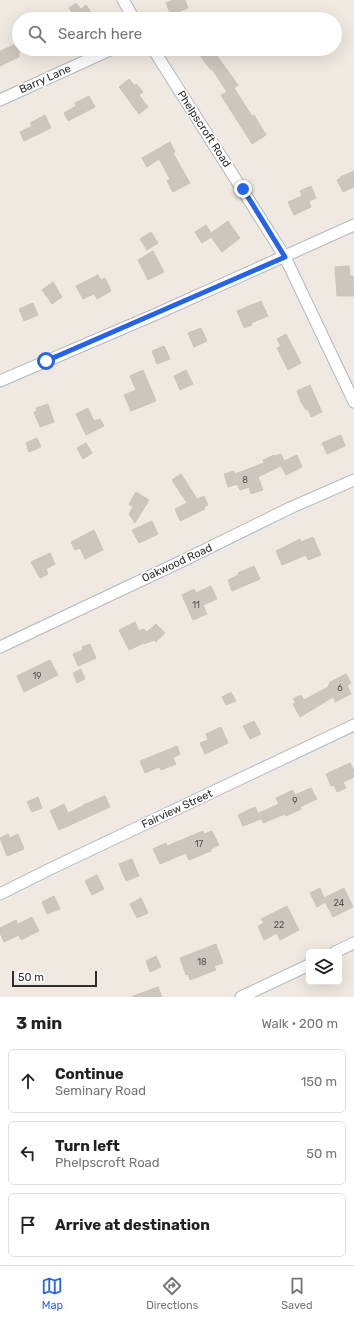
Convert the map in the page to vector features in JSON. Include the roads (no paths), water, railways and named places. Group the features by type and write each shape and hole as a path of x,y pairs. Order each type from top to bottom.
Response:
{"street":[{"path":"122,0 130,12"},
{"name":"Barry Lane","path":"0,100 97,56"},
{"name":"Phelpscroft Road","path":"157,56 285,257 354,402"},
{"path":"0,381 154,315 354,225"},
{"name":"Oakwood Road","path":"0,648 290,508 354,480"},
{"name":"Fairview Street","path":"0,894 354,725"},
{"path":"341,949 354,943"},
{"path":"240,997 306,966"}]}
